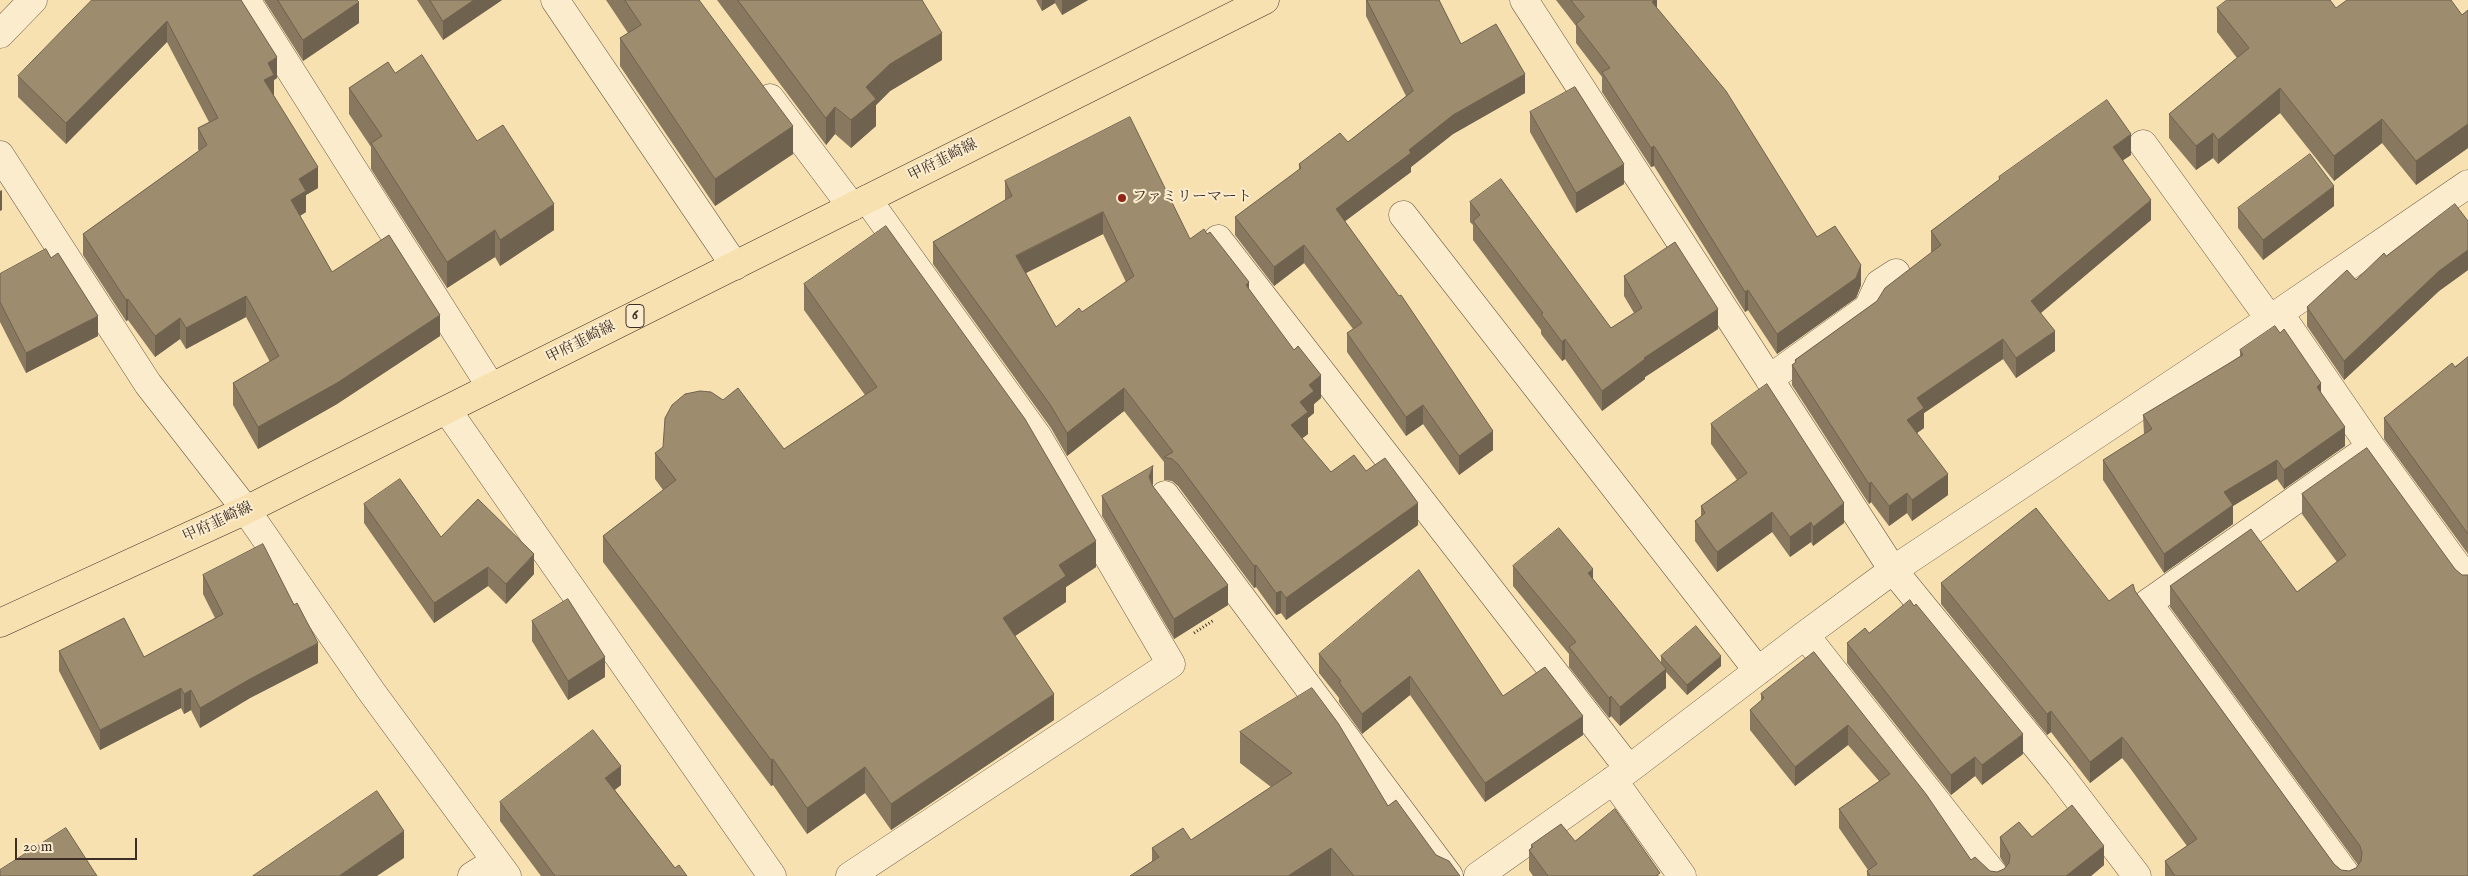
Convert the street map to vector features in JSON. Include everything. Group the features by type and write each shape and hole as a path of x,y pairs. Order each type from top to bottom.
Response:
{"main road":[{"name":"甲府韮崎線","path":"0,623 246,510 1265,0"}],"street":[{"path":"0,34 33,0"},
{"path":"246,0 492,387"},
{"path":"555,0 734,266"},
{"path":"1524,0 1893,570 2060,774 2137,876"},
{"path":"756,80 860,203 1038,437 1171,664 850,876"},
{"path":"2143,144 2274,316 2468,581"},
{"path":"0,155 148,384 246,510 371,691 502,868 472,876"},
{"path":"1478,876 1621,774 1805,634 1893,570 2274,316 2465,193"},
{"path":"1403,215 1758,671"},
{"path":"1218,239 1621,774 1682,876"},
{"path":"1769,379 1868,308 1879,284 1896,272"},
{"path":"447,410 772,876"},
{"path":"2347,876 2148,603 2371,447"},
{"path":"1165,495 1449,876"},
{"path":"1805,634 1995,876"}],"path":[{"path":"1164,653 1243,600"}],"building":[{"path":"92,0 241,0 277,57 268,63 274,75 264,80 318,167 299,179 306,191 291,200 332,272 389,235 440,315 337,383 258,427 233,383 279,356 246,296 186,328 180,318 155,336 128,299 126,300 83,234 207,145 198,128 218,118 167,21 66,123 18,76"},
{"path":"278,0 357,0 359,2 303,40"},
{"path":"430,0 474,0 443,21"},
{"path":"625,0 699,0 793,126 715,179 620,38 641,25"},
{"path":"738,0 922,0 942,33 890,64 866,87 876,99 851,120 835,107 826,118"},
{"path":"1367,0 1439,0 1461,44 1496,24 1525,74 1453,115 1409,150 1411,153 1336,209 1399,296 1401,295 1493,431 1459,456 1423,405 1406,417 1347,333 1362,323 1304,245 1274,267 1235,217 1301,168 1299,164 1340,133 1348,142 1413,91"},
{"path":"1571,0 1655,0 1652,2 1726,91 1817,237 1835,226 1861,265 1856,278 1777,334 1748,290 1745,292 1654,146 1651,148 1602,72 1610,68 1576,24 1584,17"},
{"path":"2227,0 2330,0 2336,8 2347,0 2451,0 2462,15 2468,10 2468,124 2416,161 2382,119 2334,156 2280,88 2218,140 2213,133 2196,146 2169,114 2249,48 2217,8"},
{"path":"422,55 477,141 503,125 554,204 500,240 495,230 447,262 371,143 382,136 349,88 388,62 395,73"},
{"path":"1575,87 1624,164 1576,193 1530,112"},
{"path":"2107,100 2131,134 2113,147 2151,200 2031,301 2055,331 2016,358 2003,339 1917,398 1924,408 1907,420 1948,474 1912,500 1907,493 1889,506 1871,482 1869,484 1792,365 1796,362 1795,360 1877,301 1885,288 1941,245 1931,231 2000,179 1999,177"},
{"path":"1130,117 1190,239 1204,229 1207,234 1210,232 1249,282 1246,285 1294,350 1298,346 1321,375 1309,385 1314,391 1300,402 1308,412 1291,425 1331,472 1354,455 1366,471 1385,458 1418,503 1286,598 1281,591 1276,593 1256,565 1254,566 1178,464 1172,459 1164,457 1173,452 1124,388 1067,433 1051,406 933,242 1012,196 1005,181","holes":["1103,212 1134,276 1082,312 1079,308 1056,327 1016,256"]},
{"path":"2310,154 2334,186 2263,240 2238,208"},
{"path":"1501,179 1611,328 1642,308 1624,276 1675,242 1718,309 1644,358 1602,391 1565,339 1562,342 1541,314 1543,313 1473,221 1480,215 1470,202"},
{"path":"2455,204 2468,221 2468,250 2439,271 2344,361 2307,307 2347,270 2356,280 2384,253 2386,256"},
{"path":"886,226 1025,419 1096,541 1059,565 1066,576 1003,618 1054,694 891,804 865,767 807,808 773,759 771,760 603,536 676,480 655,453 663,447 665,418 672,405 685,394 700,391 711,392 723,400 738,388 784,449 877,387 804,284"},
{"path":"46,249 51,258 58,253 98,316 26,353 0,302 0,274"},
{"path":"2275,326 2280,333 2284,329 2321,383 2317,387 2345,427 2284,470 2277,460 2224,492 2233,505 2164,554 2103,460 2152,429 2143,415 2243,355 2240,350"},
{"path":"2468,357 2468,534 2384,418 2452,363 2455,367"},
{"path":"1767,384 1844,503 1813,527 1811,522 1790,537 1772,512 1717,552 1695,521 1705,513 1701,506 1747,473 1711,424"},
{"path":"2367,448 2455,569 2462,575 2468,575 2468,876 2175,876 2165,861 2197,839 2127,743 2122,737 2090,762 2051,711 2047,714 1941,583 2036,508 2109,601 2133,584 2135,591 2334,864 2341,870 2349,871 2356,868 2361,861 2362,853 2360,846 2170,586 2251,529 2297,592 2346,555 2302,494"},
{"path":"1153,466 1149,477 1152,485 1228,585 1174,619 1102,496"},
{"path":"400,479 441,537 478,499 534,554 506,584 488,567 434,603 364,504"},
{"path":"1559,528 1593,569 1588,573 1666,669 1620,707 1611,696 1609,698 1569,647 1576,642 1513,566"},
{"path":"263,544 294,605 297,603 318,643 200,708 191,690 184,694 181,688 100,730 59,651 124,618 144,657 223,614 203,575"},
{"path":"1419,570 1503,696 1545,667 1583,716 1485,783 1410,676 1362,714 1339,682 1341,681 1319,654"},
{"path":"568,599 605,657 568,681 532,621"},
{"path":"1910,600 1914,606 1916,604 2023,734 1982,765 1975,757 1951,775 1847,643 1865,628 1869,633"},
{"path":"1696,626 1721,656 1687,685 1661,656"},
{"path":"1814,652 1926,794 1971,860 1975,857 1990,871 1997,872 2004,869 2009,863 2010,855 2000,837 2019,822 2032,837 2072,805 2104,846 2066,876 1870,876 1867,871 1877,864 1839,809 1890,774 1848,725 1795,767 1750,710 1764,698 1761,694"},
{"path":"1312,688 1338,723 1388,806 1396,800 1436,855 1449,861 1460,876 1354,876 1331,848 1288,876 1130,876 1159,857 1152,848 1183,828 1191,840 1292,773 1240,732"},
{"path":"593,730 621,766 605,778 675,868 679,865 687,876 555,876 500,802"},
{"path":"377,791 404,831 339,876 253,876"},
{"path":"1615,809 1660,873 1656,876 1548,876 1529,850 1533,847 1531,845 1561,824 1575,841"},
{"path":"66,828 97,876 0,876 0,870"}],"place":[{"name":"ファミリーマート","path":"1122,198"}]}
